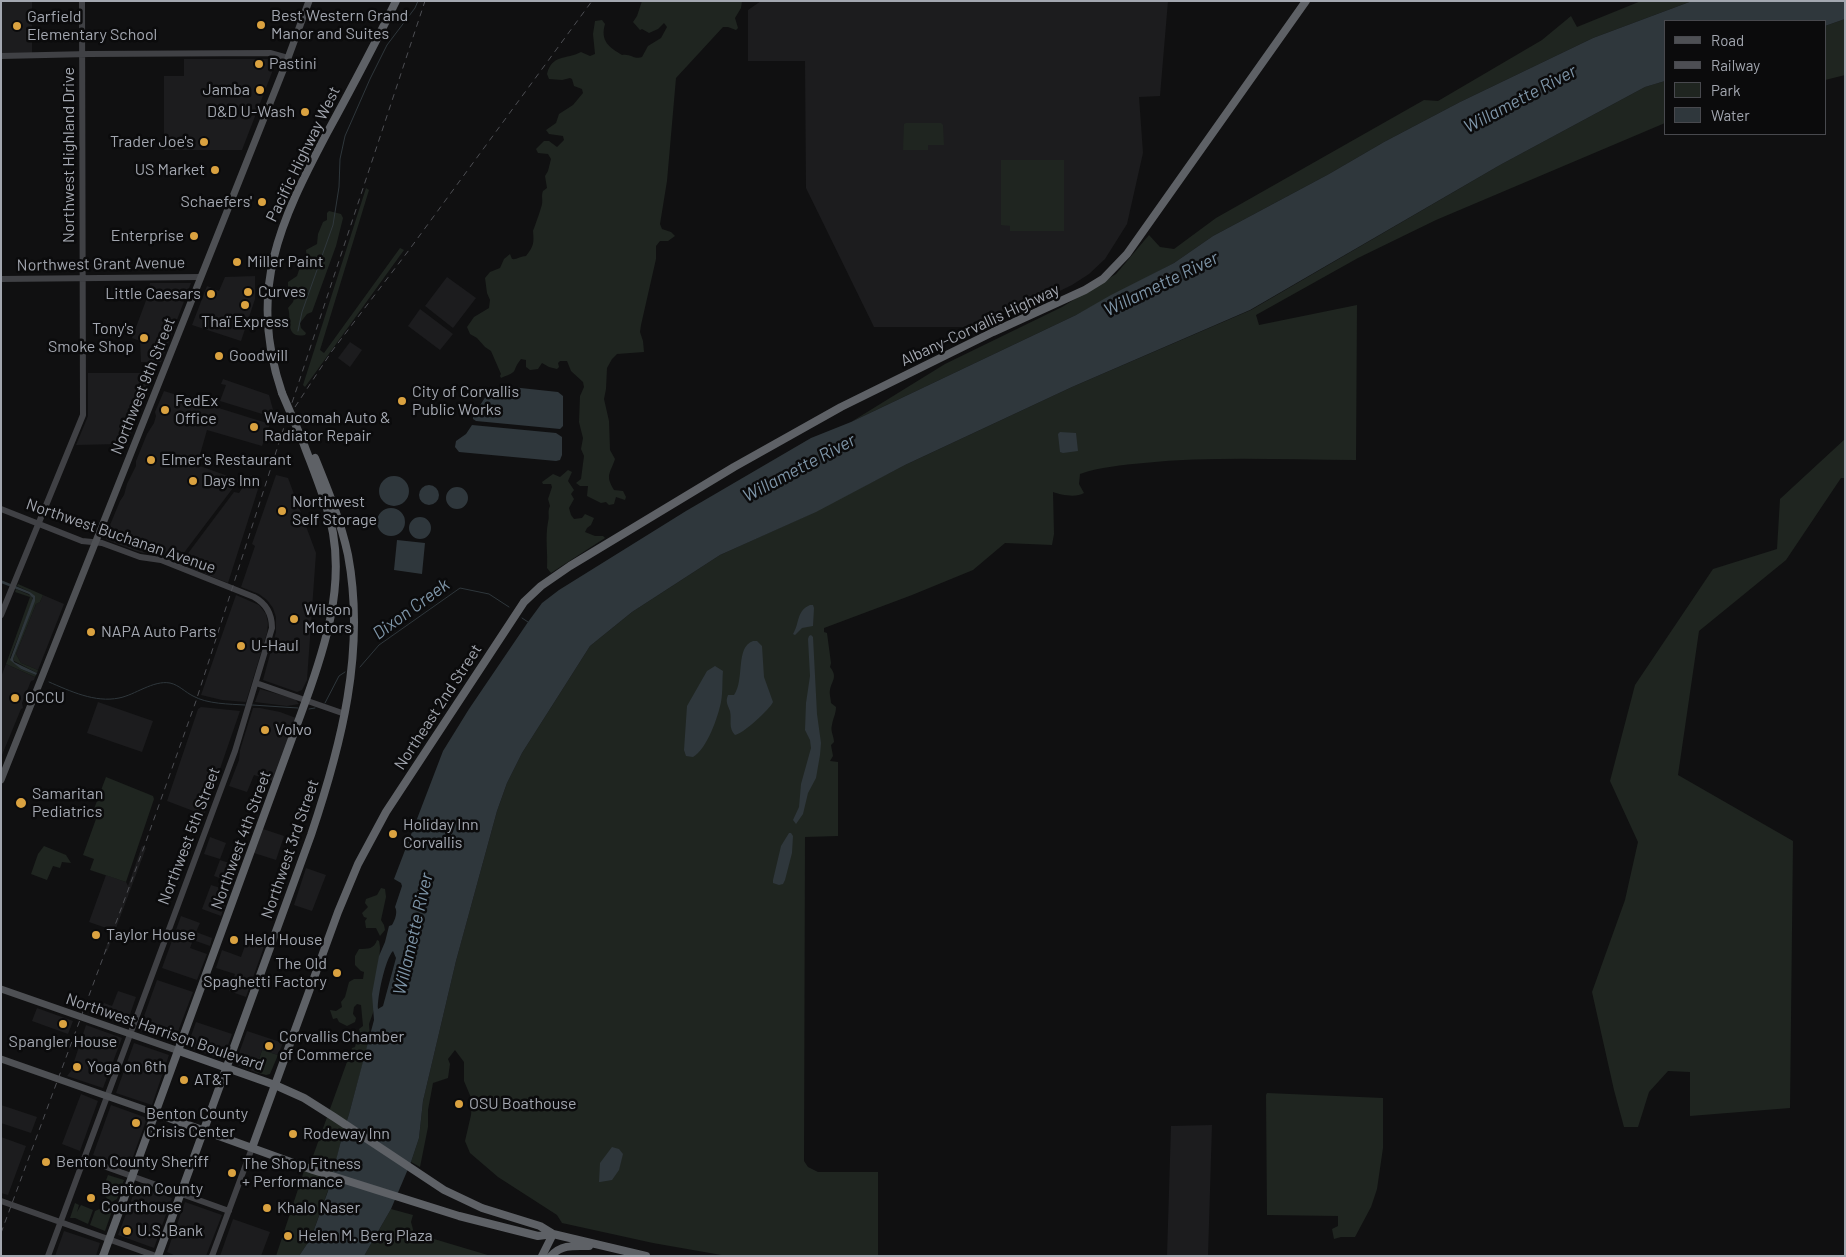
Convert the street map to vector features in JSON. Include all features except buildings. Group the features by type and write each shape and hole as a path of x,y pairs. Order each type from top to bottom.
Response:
{"highway":[{"name":"Pacific Highway West","path":"303,442 282,393 272,356 268,316 270,278 276,244 303,179 396,1"},
{"name":"Albany-Corvallis Highway","path":"570,566 734,467 842,407 993,332 1085,290 1103,279 1127,254 1306,1"},
{"name":"Northwest 4th Street","path":"103,1256 306,700 327,634 334,601 335,549 329,515 303,442"},
{"name":"Northwest 3rd Street","path":"157,1256 320,808 334,763 345,714 353,652 354,610 351,576 344,538 335,508 314,458 303,442"},
{"name":"Northeast 2nd Street","path":"252,1148 350,880 368,844 386,812 504,630 532,594 570,566"},
{"name":"Northwest Harrison Boulevard","path":"178,1051 275,1085 313,1103 444,1190 482,1208 540,1226 553,1234"},
{"path":"155,1113 313,1170 437,1209 538,1236 553,1234 646,1256"},
{"path":"542,1256 553,1234"},
{"path":"551,1256 566,1246 596,1245"}],"main road":[{"name":"Northwest 9th Street","path":"1,780 309,1"},
{"name":"Northwest Harrison Boulevard","path":"1,989 178,1051"},
{"path":"1,1060 155,1113"}],"street":[{"name":"Northwest Highland Drive","path":"1,615 83,414 82,1"},
{"path":"1,56 270,52 288,58"},
{"name":"Northwest Grant Avenue","path":"1,279 201,277"},
{"name":"Northwest Buchanan Avenue","path":"1,509 82,541 102,544 140,557 161,560 260,600"},
{"name":"Northwest 5th Street","path":"48,1256 231,762 248,710 272,628 269,612 260,600"},
{"path":"256,683 345,714"},
{"path":"212,1256 252,1148"},
{"path":"84,1159 229,1211"},
{"path":"1,1201 157,1256"}],"shaded area":[{"name":"Garfield Elementary School","path":"1,1 32,1 32,53 1,54"},
{"path":"761,1 1168,1 1160,96 1139,97 1143,153 1127,224 1105,259 1089,274 1072,285 1039,301 1033,298 970,327 874,327 806,188 805,61 748,61 748,10"},
{"path":"184,59 271,59 276,62 242,150 164,150 164,76 184,76"},
{"path":"255,276 255,299 241,341 192,325 207,286 219,291 225,277"},
{"path":"447,277 476,298 453,328 425,306"},
{"path":"150,283 191,283 161,362 141,362 140,341 132,338 148,295"},
{"path":"420,309 453,334 440,350 408,326"},
{"path":"350,342 362,350 350,367 338,358"},
{"path":"88,373 153,373 127,446 119,444 76,445 88,416"},
{"path":"223,379 269,395 275,417 220,401 226,385 221,384"},
{"path":"164,391 270,424 262,446 207,430 197,465 239,480 177,562 155,552 143,553 136,551 107,540 105,537 136,466 136,461 147,434 154,423 155,412"},
{"path":"251,475 260,483 228,583 180,564 234,492 239,493"},
{"path":"276,475 288,478 316,553 307,680 302,690 297,692 263,680 276,632 276,617 273,608 267,600 259,594 241,587 255,546 252,544"},
{"path":"43,595 64,604 38,670 21,663 16,654 36,604 40,602"},
{"name":"U-Haul","path":"236,595 259,605 266,614 268,623 267,633 246,702 222,700 201,695"},
{"path":"6,664 35,677 31,681 22,703 23,708 2,755 1,677"},
{"path":"260,689 295,699 299,704 287,706 255,702"},
{"path":"98,702 153,721 142,752 87,733"},
{"path":"201,707 240,711 204,815 167,801 198,709"},
{"path":"253,708 280,712 296,718 273,781 254,775 247,792 229,786 239,760 240,750"},
{"path":"263,829 284,836 276,860 254,853"},
{"path":"210,837 226,843 220,859 204,854"},
{"path":"142,846 146,848 107,952 105,950 112,930 89,922 106,875 126,882 128,886"},
{"path":"220,860 239,866 233,883 214,876"},
{"path":"306,868 326,875 312,911 294,905"},
{"path":"211,885 230,891 221,916 202,909"},
{"path":"181,916 200,923 196,932 212,938 210,946 193,940 190,948 207,954 197,980 162,968"},
{"path":"247,940 264,947 246,997 229,991 235,974 216,968 222,950 241,957"},
{"path":"157,980 193,992 174,1042 139,1030"},
{"path":"118,991 136,997 126,1026 99,1016 104,1003 112,1006"},
{"path":"37,1008 73,1021 68,1034 32,1021"},
{"path":"196,1022 232,1034 223,1060 187,1047"},
{"path":"86,1025 122,1038 103,1088 67,1076 71,1071"},
{"path":"247,1031 283,1043 278,1055 262,1050 255,1072 235,1064"},
{"path":"134,1043 169,1055 152,1105 116,1093"},
{"path":"81,1094 98,1101 80,1151 62,1144"},
{"path":"1,1105 37,1117 31,1133 1,1123"},
{"path":"111,1105 147,1118 129,1168 93,1155"},
{"path":"1212,1125 1208,1256 1167,1256 1171,1126"},
{"path":"1,1137 26,1146 8,1195 1,1193"},
{"path":"137,1185 172,1198 154,1248 118,1235"},
{"path":"185,1202 222,1215 206,1256 176,1256 167,1252"},
{"path":"233,1219 270,1232 261,1256 220,1256"},
{"path":"64,1231 100,1243 96,1256 55,1256"}],"green space":[{"path":"642,1 742,1 741,8 735,18 738,28 736,30 723,27 676,78 667,181 660,224 662,229 671,232 675,236 668,241 660,241 656,246 656,259 640,332 644,352 617,354 607,368 604,399 609,421 610,450 615,459 609,478 614,490 623,491 626,497 625,500 616,497 614,504 609,505 606,502 601,503 587,496 588,486 580,486 576,483 581,479 584,456 581,449 583,438 579,422 580,396 584,387 583,382 571,371 567,361 560,361 557,369 542,363 538,369 530,370 526,367 526,360 521,359 513,372 501,378 491,351 470,334 467,327 474,317 489,308 490,300 485,278 490,272 500,268 504,259 510,254 512,259 526,256 532,247 533,231 542,206 542,194 547,188 545,176 551,159 548,154 538,153 536,149 544,141 549,141 557,147 564,140 563,136 549,134 546,130 556,123 559,114 573,105 583,93 582,89 574,86 570,78 562,80 549,79 547,74 549,68 556,60 581,52 590,56 595,54 593,34 595,21 602,20 605,24 605,39 613,49 622,55 642,57 648,46 661,38 667,27 664,23 658,29 649,33 642,29 640,30 633,22"},
{"path":"1641,1 1692,1 1593,38 1460,102 1213,236 1174,263 1076,315 851,422 945,364 1062,307 1116,274 1149,235 1160,247 1174,249 1216,218 1424,100 1438,101 1542,40 1571,16 1577,27"},
{"path":"1845,19 1845,75 1826,80 1826,26"},
{"path":"1664,81 1664,123 1436,220 1358,258 1256,315 1259,325 1357,305 1356,460 1250,459 1170,461 1103,468 1080,474 1079,484 1084,493 1081,495 1073,496 1053,492 1054,534 1052,545 1005,543 973,570 824,628 824,632 827,633 830,667 834,673 830,691 831,703 836,707 836,712 832,727 834,742 831,745 833,756 830,761 838,762 838,836 805,837 804,1161 808,1167 818,1172 878,1172 878,1256 727,1256 653,1243 562,1223 557,1215 498,1177 470,1153 465,1141 471,1115 472,1100 464,1081 464,1062 455,1050 448,1059 450,1064 448,1078 433,1083 428,1110 428,1127 420,1167 411,1162 419,1138 423,1101 456,961 497,811 507,783 522,753 590,646 632,612 720,555 806,516 905,465 1072,387 1251,310 1500,165 1645,87"},
{"path":"941,123 943,125 944,145 928,145 928,150 903,150 904,124"},
{"path":"1001,160 1064,160 1064,231 1010,231 1010,226 1001,225"},
{"path":"366,188 369,190 320,350 324,353 400,248 404,250 305,387 303,385"},
{"path":"329,211 341,214 343,218 336,246 312,312 307,314 300,323 301,328 306,333 305,335 294,334 290,327 288,308 293,302 296,292 288,289 288,282 297,276 300,267 307,260 306,250 317,244 318,234 323,222 327,220 327,213"},
{"path":"1845,439 1845,478 1841,478 1786,560 1699,631 1678,775 1793,841 1790,1108 1690,1116 1690,1072 1668,1071 1649,1092 1638,1127 1624,1127 1592,992 1625,900 1638,842 1610,781 1635,685 1713,569 1777,549 1780,499"},
{"path":"568,470 572,472 568,481 574,490 571,494 574,499 569,508 571,515 574,519 582,518 585,514 594,518 585,532 605,538 551,573 547,568 547,528 550,506 548,499 552,487 551,484 543,484 542,482 553,474 560,477"},
{"path":"18,584 43,595 40,602 36,604 16,654 21,663 38,670 37,673 13,659 35,598 30,592 17,586"},
{"path":"16,589 32,596 33,600 10,658 21,669 36,675 35,677 6,664 30,597 15,592"},
{"path":"106,777 153,796 154,799 126,882 90,870 94,859 83,855 96,819 91,817"},
{"path":"44,846 66,855 71,863 62,862 60,868 53,866 47,880 31,874 38,854"},
{"path":"381,888 385,889 386,897 381,920 385,930 380,936 376,928 366,928 365,921 367,918 362,913 368,907 365,903 366,899 377,895"},
{"path":"377,940 380,947 377,1007 369,1024 370,1037 331,1182 311,1238 299,1256 276,1256 305,1168 313,1156 352,1048 355,1047 358,1036 361,1036 359,1029 363,1026 361,1005 357,1004 354,1007 355,1022 347,1026 339,1022 337,1018 333,1019 330,1010 336,1011 342,1007 341,1002 345,997 349,982 354,979 363,979 364,972 355,965 355,956 359,949 370,948"},
{"path":"262,1050 278,1055 270,1074 266,1075 255,1072"},
{"path":"1267,1093 1383,1098 1383,1148 1377,1189 1371,1207 1355,1237 1334,1239 1332,1229 1338,1226 1338,1216 1267,1215"},
{"path":"108,1175 124,1180 117,1199 110,1203 102,1191"},
{"path":"75,1203 79,1205 77,1212 81,1205 93,1210 88,1224 75,1218 70,1218"},
{"path":"106,1206 111,1214 105,1231 90,1225 95,1211"},
{"path":"391,1209 413,1215 411,1222 414,1233 491,1256 364,1256"}],"water":[{"name":"Willamette River","path":"1692,1 1845,1 1845,19 1826,26 1826,20 1664,20 1664,81 1645,87 1500,165 1250,310 1072,387 905,465 816,512 720,555 632,612 590,646 522,753 507,783 497,811 456,961 423,1101 419,1138 391,1209 364,1256 299,1256 311,1238 328,1191 374,1020 372,994 379,956 389,926 392,925 395,918 395,907 402,886 401,883 394,879 443,751 469,709 542,603 559,590 686,511 811,438 851,422 1076,315 1174,263 1213,236 1460,102 1593,38","holes":["393,951 396,958 383,1006 378,1009 382,979 387,962"]},
{"path":"502,386 558,392 563,396 563,426 560,429 476,421 473,419 473,416 490,390"},
{"path":"472,425 556,433 562,437 562,455 560,460 556,461 459,452 455,447 456,441 466,434"},
{"path":"1060,432 1076,433 1078,451 1060,452 1058,434"},
{"path":"394,476 400,477 408,485 408,497 400,505 394,506 388,505 380,497 379,491 380,485 388,477"},
{"path":"429,485 436,488 439,495 436,502 429,505 422,502 419,495 422,488"},
{"path":"457,487 465,490 468,498 465,506 457,509 449,506 446,498 449,490"},
{"path":"391,508 401,512 405,522 401,532 391,536 381,532 377,522 381,512"},
{"path":"420,517 428,520 431,528 428,536 420,539 412,536 409,528 412,520"},
{"path":"397,540 425,543 422,574 394,570"},
{"path":"1,580 35,596 35,601 13,659 14,662 37,673 36,675 21,669 10,660 33,598 29,594 1,583"},
{"path":"810,605 813,605 814,608 813,626 802,628 795,635 793,634 800,614"},
{"path":"811,635 813,637 817,714 821,743 816,778 808,793 803,814 796,824 793,820 799,807 801,784 811,748 810,740 805,730 810,676 808,639"},
{"path":"757,641 762,646 764,677 773,702 756,721 735,735 731,727 731,714 727,697 728,695 734,695 737,689 744,650 747,644"},
{"path":"715,666 723,671 722,698 717,716 703,747 693,757 686,756 684,750 687,706 707,671"},
{"path":"789,833 793,836 792,853 785,880 783,884 779,885 773,883 773,880 781,846"},
{"path":"612,1147 619,1149 623,1154 619,1170 612,1180 599,1182 600,1163"}],"waterway":[{"path":"298,331 302,312 333,225 339,187 340,159 345,136 387,45 415,8 418,1"},
{"name":"Dixon Creek","path":"360,667 379,645 460,588 489,594 509,607"},
{"name":"Dixon Creek","path":"522,618 528,622"},
{"name":"Dixon Creek","path":"325,703 339,676 345,672"},
{"name":"Dixon Creek","path":"49,682 92,698 101,699 119,698 157,684 170,683 205,701 245,705"},
{"name":"Dixon Creek","path":"252,705 298,708"},
{"name":"Dixon Creek","path":"309,709 315,708"}],"railway":[{"path":"1,1233 196,701 284,427 425,1"},
{"path":"295,407 332,351 409,250 592,1"}],"place":[{"name":"Best Western Grand Manor and Suites","path":"261,25"},
{"name":"Garfield Elementary School","path":"17,26"},
{"name":"Pastini","path":"259,64"},
{"name":"Jamba","path":"260,90"},
{"name":"D&D U-Wash","path":"305,112"},
{"name":"Trader Joe's","path":"204,142"},
{"name":"US Market","path":"215,170"},
{"name":"Schaefers'","path":"262,202"},
{"name":"Enterprise","path":"194,236"},
{"name":"Miller Paint","path":"237,262"},
{"name":"Curves","path":"248,292"},
{"name":"Little Caesars","path":"211,294"},
{"name":"Thaï Express","path":"245,305"},
{"name":"Tony's Smoke Shop","path":"144,338"},
{"name":"Goodwill","path":"219,356"},
{"name":"City of Corvallis Public Works","path":"402,401"},
{"name":"FedEx Office","path":"165,410"},
{"name":"Waucomah Auto & Radiator Repair","path":"254,427"},
{"name":"Elmer's Restaurant","path":"151,460"},
{"name":"Days Inn","path":"193,481"},
{"name":"Northwest Self Storage","path":"282,511"},
{"name":"Wilson Motors","path":"294,619"},
{"name":"NAPA Auto Parts","path":"91,632"},
{"name":"U-Haul","path":"241,646"},
{"name":"OCCU","path":"15,698"},
{"name":"Volvo","path":"265,730"},
{"name":"Samaritan Pediatrics","path":"21,803"},
{"name":"Holiday Inn Corvallis","path":"393,834"},
{"name":"Taylor House","path":"96,935"},
{"name":"Held House","path":"234,940"},
{"name":"The Old Spaghetti Factory","path":"337,973"},
{"name":"Spangler House","path":"63,1024"},
{"name":"Corvallis Chamber of Commerce","path":"269,1046"},
{"name":"Yoga on 6th","path":"77,1067"},
{"name":"AT&T","path":"184,1080"},
{"name":"OSU Boathouse","path":"459,1104"},
{"name":"Benton County Crisis Center","path":"136,1123"},
{"name":"Rodeway Inn","path":"293,1134"},
{"name":"Benton County Sheriff","path":"46,1162"},
{"name":"The Shop Fitness + Performance","path":"232,1173"},
{"name":"Benton County Courthouse","path":"91,1198"},
{"name":"Khalo Naser","path":"267,1208"},
{"name":"U.S. Bank","path":"127,1231"},
{"name":"Helen M. Berg Plaza","path":"288,1236"}]}
